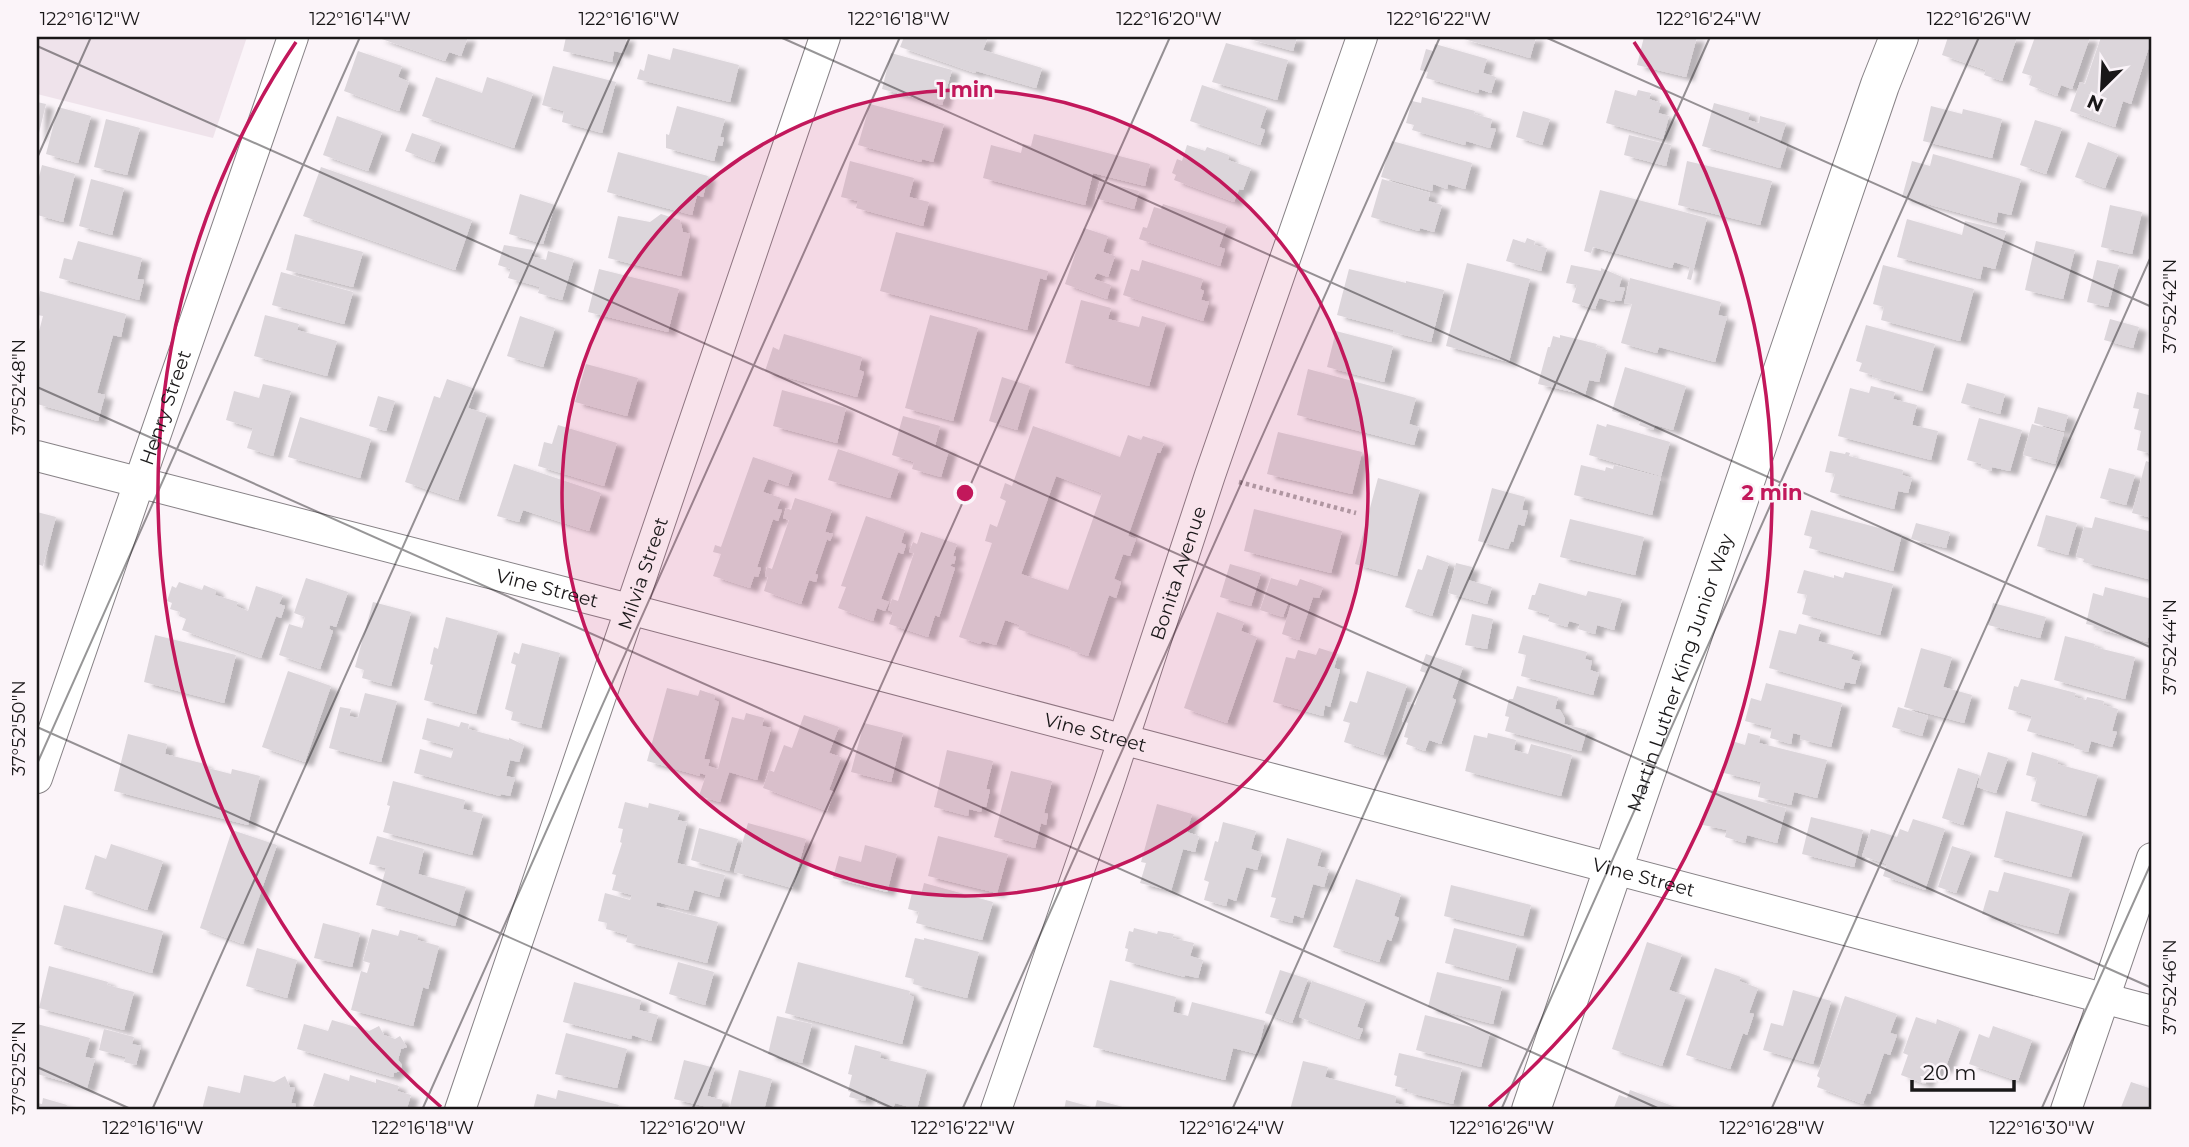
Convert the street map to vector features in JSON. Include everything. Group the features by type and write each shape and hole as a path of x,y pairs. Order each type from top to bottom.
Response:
{"street":[{"name":"Henry Street","path":"37,778 293,37"},
{"name":"Milvia Street","path":"460,1110 825,37"},
{"name":"Bonita Avenue","path":"996,1110 1123,740 1210,475 1362,37"},
{"name":"Martin Luther King Junior Way","path":"1531,1110 1899,37"},
{"name":"Vine Street","path":"37,456 629,609 2152,1011"},
{"path":"2066,1110 2152,858"}],"path":[{"path":"1210,475 1356,513"}],"shaded area":[{"path":"37,37 247,37 213,138 37,94"}],"building":[{"path":"376,37 468,37 461,56 449,52 445,61"},
{"path":"566,37 627,37 623,53 614,51 612,62 563,51"},
{"path":"904,37 988,37 983,50 1042,68 1036,88 976,71 975,73 900,47"},
{"path":"1242,37 1297,37 1293,51"},
{"path":"1457,37 1536,37 1530,58"},
{"path":"1644,37 1697,37 1686,77 1637,65"},
{"path":"1948,37 2017,37 2002,81 1984,75 1986,70 1942,55"},
{"path":"2035,37 2090,37 2072,89 2061,85 2057,96 2029,85 2032,76 2022,73"},
{"path":"2101,37 2152,37 2131,104 2123,101 2115,127 2070,111 2080,82 2085,84"},
{"path":"1226,43 1288,60 1277,100 1212,82"},
{"path":"1435,44 1487,59 1483,73 1496,77 1491,93 1479,89 1478,93 1426,78 1428,72 1420,70 1426,49 1433,51"},
{"path":"673,48 739,65 730,102 637,79 640,69 644,71 648,54 670,60"},
{"path":"358,51 402,66 398,77 409,82 399,111 344,91"},
{"path":"891,53 952,70 942,105 882,89"},
{"path":"553,66 616,82 602,133 562,122 564,111 542,105"},
{"path":"436,77 482,93 487,77 533,93 514,148 422,116"},
{"path":"1202,85 1267,107 1260,128 1265,130 1260,145 1190,121"},
{"path":"1615,90 1636,96 1638,90 1651,93 1649,99 1661,103 1658,113 1669,116 1663,139 1606,123"},
{"path":"1422,97 1475,111 1474,114 1492,119 1490,128 1496,129 1490,148 1466,141 1465,145 1412,130 1414,125 1406,123 1412,101 1421,103"},
{"path":"37,102 46,104 38,137 37,137"},
{"path":"1714,103 1750,113 1748,120 1759,123 1760,116 1786,123 1780,143 1787,145 1780,168 1702,146"},
{"path":"870,104 944,124 933,162 922,159 921,162 858,145"},
{"path":"677,106 725,119 720,137 724,138 722,146 718,145 714,161 666,148 666,134 669,135"},
{"path":"1931,106 1962,114 1963,109 2002,119 1992,158 1923,141"},
{"path":"58,107 91,116 78,163 46,154"},
{"path":"1523,111 1550,119 1542,145 1516,137"},
{"path":"337,116 382,132 368,171 323,155"},
{"path":"106,119 140,128 127,175 94,167"},
{"path":"2035,120 2062,128 2046,174 2020,165"},
{"path":"412,133 441,143 434,162 405,151"},
{"path":"1034,134 1150,164 1145,186 1093,173 1085,205 983,178 991,145 1021,153 1023,144 1031,146"},
{"path":"1629,135 1671,145 1666,166 1624,155"},
{"path":"1392,141 1472,163 1465,189 1448,184 1447,189 1433,184 1432,191 1381,177"},
{"path":"2088,142 2118,154 2105,188 2075,177"},
{"path":"1187,145 1205,151 1207,147 1229,155 1228,160 1251,168 1243,190 1239,189 1234,202 1174,180 1176,175 1172,173 1177,159 1182,161"},
{"path":"618,152 708,176 703,197 697,195 692,215 607,192"},
{"path":"1933,154 2021,179 2011,215 1998,212 1996,223 1902,197 1912,161 1930,166"},
{"path":"850,161 914,178 909,197 929,202 923,226 856,208 858,201 841,197"},
{"path":"1687,161 1772,181 1760,225 1678,205"},
{"path":"42,165 75,174 63,222 37,215 37,185"},
{"path":"321,167 472,220 455,270 303,216"},
{"path":"91,179 124,188 112,235 79,226"},
{"path":"1382,179 1430,193 1428,201 1442,205 1434,232 1420,228 1419,231 1371,217"},
{"path":"1100,181 1139,191 1134,209 1095,198"},
{"path":"1600,190 1707,218 1691,280 1687,279 1690,267 1674,262 1672,268 1593,247 1591,253 1584,251"},
{"path":"520,194 555,205 543,244 509,234"},
{"path":"1163,204 1227,225 1219,247 1225,249 1220,266 1139,239 1143,227 1147,228 1154,207 1161,209"},
{"path":"2110,205 2142,212 2132,254 2101,247"},
{"path":"661,214 680,220 683,232 690,234 681,276 608,258 618,216 650,222"},
{"path":"1907,219 1962,235 1965,221 2006,231 1995,269 1983,266 1980,279 1897,257"},
{"path":"1084,228 1108,236 1103,252 1115,256 1108,277 1097,273 1094,279 1111,285 1107,299 1065,284"},
{"path":"896,232 1048,271 1046,280 1040,278 1027,330 880,291"},
{"path":"295,234 363,252 353,287 286,270"},
{"path":"1527,238 1535,241 1534,245 1547,248 1541,271 1506,261 1513,239 1525,243"},
{"path":"78,241 142,258 137,279 144,280 139,300 59,278 64,258 72,260"},
{"path":"2036,241 2075,250 2063,299 2025,290"},
{"path":"504,245 533,250 531,256 546,260 548,251 574,259 562,300 538,293 540,287 508,278 511,269 498,265"},
{"path":"1142,260 1203,279 1200,289 1204,291 1201,300 1209,302 1203,321 1123,295 1131,269 1139,271"},
{"path":"2097,260 2119,265 2108,307 2087,302"},
{"path":"1467,263 1530,279 1509,362 1446,346"},
{"path":"1571,265 1601,271 1601,268 1622,277 1619,287 1625,288 1621,301 1599,298 1595,309 1572,302 1577,285 1566,283"},
{"path":"1883,265 1974,289 1960,341 1881,320 1884,307 1873,304"},
{"path":"599,269 679,289 668,332 588,312"},
{"path":"1349,269 1444,290 1431,342 1337,315"},
{"path":"281,272 353,292 344,324 272,305"},
{"path":"1630,278 1721,302 1718,315 1727,317 1715,362 1659,347 1657,353 1621,343 1632,304 1624,303"},
{"path":"40,291 126,314 121,337 113,335 97,393 105,395 98,421 37,404 37,339 43,316 37,315"},
{"path":"1081,300 1111,308 1108,319 1139,327 1142,316 1166,323 1149,386 1065,363"},
{"path":"265,315 299,324 297,330 337,341 327,376 254,356"},
{"path":"930,315 978,328 953,421 905,408"},
{"path":"520,316 555,328 543,367 507,356"},
{"path":"2110,319 2139,327 2133,348 2104,340"},
{"path":"1866,325 1935,344 1922,391 1859,371 1862,363 1856,361"},
{"path":"1336,331 1393,346 1384,382 1327,367"},
{"path":"784,334 862,357 859,370 864,372 857,397 765,371 773,347 779,350"},
{"path":"1560,335 1597,344 1596,347 1607,350 1599,382 1589,380 1585,395 1538,384 1548,347 1553,336 1560,338"},
{"path":"586,364 638,378 627,416 575,402"},
{"path":"1625,367 1686,386 1673,430 1655,425 1653,430 1639,425 1641,420 1612,411"},
{"path":"1308,369 1416,398 1409,424 1419,427 1414,445 1297,415"},
{"path":"1002,377 1030,386 1017,430 989,421"},
{"path":"447,379 475,389 468,408 487,414 458,500 405,482 434,396 440,398"},
{"path":"1967,383 2005,394 2000,414 1961,403"},
{"path":"263,384 291,391 273,456 247,448 253,428 226,420 234,391 259,398"},
{"path":"1871,386 1895,392 1893,399 1917,405 1912,425 1938,431 1931,460 1838,436 1850,388 1869,393"},
{"path":"782,390 846,408 837,443 773,426"},
{"path":"2137,392 2152,396 2152,454 2137,450 2141,431 2134,429 2139,409 2133,408"},
{"path":"378,396 395,401 386,431 369,426"},
{"path":"2038,407 2068,415 2064,431 2034,423"},
{"path":"903,416 940,426 935,446 949,450 941,477 912,469 914,462 892,455"},
{"path":"300,417 371,439 360,478 288,457"},
{"path":"1979,418 2022,430 2010,471 1992,467 1991,471 1981,468 1982,464 1967,460"},
{"path":"1597,424 1606,427 1607,424 1670,442 1661,476 1589,455"},
{"path":"2032,424 2064,433 2055,464 2023,455"},
{"path":"558,425 617,443 604,486 538,466 544,442 552,444"},
{"path":"1033,426 1120,457 1128,435 1141,440 1143,436 1164,443 1160,453 1157,453 1128,536 1136,539 1130,556 1123,554 1114,579 1121,582 1116,598 1109,595 1088,656 1070,650 1071,647 1018,629 1020,625 1005,620 996,645 982,641 980,644 959,637 992,543 985,541 990,524 997,527 1006,501 1000,498 1005,483 1012,486","holes":["1056,476 1102,493 1068,590 1021,574"]},
{"path":"1278,432 1362,452 1352,494 1267,474"},
{"path":"838,449 899,470 890,498 828,480"},
{"path":"1830,451 1850,453 1849,456 1903,470 1902,475 1912,478 1908,493 1898,491 1894,509 1830,492 1835,474 1825,472"},
{"path":"753,457 793,471 788,486 768,479 763,492 781,498 777,509 782,510 778,521 773,519 757,567 761,568 758,577 754,576 750,588 713,576 721,554 713,552 715,545 721,547"},
{"path":"2146,461 2152,463 2152,518 2132,513"},
{"path":"514,464 601,493 589,531 523,510 519,522 497,516"},
{"path":"1581,465 1605,471 1606,467 1613,469 1614,465 1661,477 1652,515 1574,495"},
{"path":"2109,468 2135,475 2126,505 2100,498"},
{"path":"1378,478 1420,490 1397,576 1355,564"},
{"path":"1492,488 1525,497 1522,510 1528,511 1524,526 1518,524 1508,549 1478,541"},
{"path":"795,498 832,510 825,532 833,534 830,541 827,539 815,574 818,575 816,582 809,580 801,604 764,591 768,577 765,576 767,567 772,569 789,520 783,518 786,508 791,510"},
{"path":"1254,509 1342,531 1331,573 1244,551"},
{"path":"1811,510 1902,534 1893,571 1809,548 1812,537 1804,535"},
{"path":"37,512 56,517 43,566 37,564"},
{"path":"2046,515 2077,523 2068,555 2037,546"},
{"path":"866,516 905,530 901,543 906,545 903,554 898,552 881,599 889,602 885,611 877,608 873,621 838,608 846,587 841,586"},
{"path":"2095,517 2152,532 2152,580 2083,562 2084,559 2076,557 2084,527 2092,528"},
{"path":"1570,519 1644,537 1635,575 1560,557"},
{"path":"1916,523 1950,532 1946,548 1911,539"},
{"path":"921,532 957,544 953,556 956,557 954,564 950,566 955,568 939,617 935,615 928,637 889,624 893,612 888,610 892,599 898,601 914,553 909,552 913,542 917,544"},
{"path":"1427,555 1449,563 1432,616 1405,607 1418,569 1422,570"},
{"path":"1456,563 1472,567 1468,580 1492,587 1487,604 1448,593"},
{"path":"1230,564 1261,573 1251,606 1220,597"},
{"path":"1804,570 1834,578 1834,575 1843,578 1845,572 1893,584 1880,635 1802,614 1807,595 1797,593"},
{"path":"306,578 348,592 336,627 330,625 329,629 333,631 320,669 279,655 289,624 302,628 305,617 294,613"},
{"path":"1271,578 1297,586 1300,579 1323,587 1319,598 1313,597 1299,640 1282,634 1291,604 1288,603 1283,617 1260,610"},
{"path":"179,582 202,590 204,585 216,590 215,595 238,602 236,606 248,611 256,586 283,595 279,604 285,606 281,618 276,616 261,658 182,630 186,619 179,616 180,612 170,609 172,603 167,601 172,586 176,588"},
{"path":"1539,583 1586,596 1588,591 1622,599 1614,630 1597,625 1595,634 1578,629 1580,624 1569,621 1567,627 1548,621 1550,615 1528,609"},
{"path":"2105,587 2152,599 2152,622 2147,642 2086,624 2093,593 2103,596"},
{"path":"373,602 411,612 391,686 362,678 364,670 355,667"},
{"path":"1993,603 2046,617 2040,638 1988,625"},
{"path":"1217,612 1244,622 1241,631 1257,637 1227,723 1184,708"},
{"path":"1472,614 1493,619 1487,649 1465,645"},
{"path":"446,617 498,631 476,714 424,700 433,665 430,664 434,647 438,649"},
{"path":"1799,624 1821,630 1818,641 1854,651 1851,659 1861,662 1855,684 1845,682 1843,689 1769,668 1779,630 1796,634"},
{"path":"155,635 236,655 224,703 144,682"},
{"path":"1523,635 1587,652 1585,659 1592,661 1590,670 1599,673 1593,695 1521,676 1526,655 1518,653"},
{"path":"2065,636 2095,644 2094,647 2135,657 2125,699 2054,680"},
{"path":"522,643 560,653 541,728 511,720 513,712 505,709 516,665 511,663 514,652 519,654"},
{"path":"1319,648 1338,654 1334,668 1340,670 1330,707 1325,705 1323,716 1273,702 1286,657 1295,659 1298,650 1316,655"},
{"path":"1921,648 1952,657 1943,687 1972,695 1964,723 1904,707"},
{"path":"1426,654 1463,667 1452,698 1456,700 1441,744 1429,740 1425,751 1406,744 1408,738 1404,737 1408,723 1402,721 1408,702 1415,705 1426,673 1420,671"},
{"path":"288,671 331,686 305,762 262,747"},
{"path":"1367,671 1407,685 1383,755 1344,742 1350,723 1343,721 1350,701 1357,703"},
{"path":"2021,679 2076,693 2074,697 2104,701 2103,705 2118,709 2112,731 2117,732 2112,747 2091,741 2088,752 2074,748 2075,744 2027,731 2032,716 2008,709 2014,686 2018,687"},
{"path":"1766,683 1842,703 1831,747 1800,739 1801,735 1793,733 1791,744 1770,738 1772,728 1745,721 1751,698 1761,701"},
{"path":"1517,686 1558,697 1555,709 1560,710 1565,719 1564,724 1587,730 1581,751 1505,731 1509,717 1505,716 1509,699 1513,699"},
{"path":"667,688 698,696 700,690 715,695 714,700 719,702 704,759 710,760 708,766 718,769 732,717 744,720 746,713 764,718 762,726 771,728 757,780 729,772 720,802 699,796 706,775 700,773 700,776 647,761"},
{"path":"365,693 397,701 381,762 329,748 340,707 351,709 349,716 358,718"},
{"path":"1898,707 1928,716 1922,736 1892,727"},
{"path":"804,715 839,727 829,753 841,757 829,790 834,792 827,811 763,788 769,770 774,772 784,745 792,748"},
{"path":"427,718 459,727 461,722 469,724 468,729 509,738 524,745 519,762 510,760 506,776 515,778 510,796 500,796 414,773 420,749 451,758 454,748 422,739"},
{"path":"864,723 903,733 891,782 851,772"},
{"path":"1488,733 1516,740 1514,750 1528,754 1531,744 1572,755 1561,796 1465,771 1474,735 1487,738"},
{"path":"1748,733 1760,736 1759,743 1827,760 1817,798 1794,792 1791,805 1758,797 1761,782 1724,773 1732,741 1745,745"},
{"path":"128,734 167,744 165,754 205,764 204,767 231,774 232,769 260,776 248,825 114,791"},
{"path":"947,750 993,761 986,789 990,790 986,807 982,806 981,812 969,809 968,816 934,807"},
{"path":"1988,752 2008,758 1996,793 1977,787"},
{"path":"2032,752 2058,760 2057,764 2098,775 2086,816 2031,801 2037,778 2026,775"},
{"path":"1958,768 1979,775 1963,825 1942,818"},
{"path":"1011,771 1052,781 1044,813 1048,814 1046,825 1041,823 1035,848 994,837"},
{"path":"393,781 465,800 463,809 483,814 472,855 383,832"},
{"path":"1712,789 1786,808 1777,843 1747,835 1745,843 1725,837 1727,830 1703,825"},
{"path":"625,802 648,808 649,803 680,811 677,820 687,822 677,863 725,875 719,897 694,890 688,910 657,902 656,906 718,922 707,963 626,942 628,935 606,929 607,923 598,921 605,893 630,900 632,895 612,890 616,875 612,874 622,843 623,829 618,828"},
{"path":"1157,804 1192,814 1187,832 1199,836 1195,852 1183,849 1171,891 1140,883 1146,863 1141,862"},
{"path":"2006,811 2083,832 2071,877 1994,857"},
{"path":"1811,817 1863,830 1854,867 1802,854"},
{"path":"1913,819 1945,829 1925,890 1883,876 1887,864 1862,856 1871,829 1897,837 1900,829 1908,832"},
{"path":"1223,822 1256,831 1251,849 1262,853 1257,870 1246,867 1236,901 1228,898 1226,906 1204,900 1209,882 1204,880"},
{"path":"748,823 806,839 792,888 734,872"},
{"path":"699,828 738,839 729,871 691,860"},
{"path":"232,830 277,845 243,944 200,928"},
{"path":"377,836 424,849 418,874 466,887 455,926 376,905 386,868 369,864"},
{"path":"938,836 1008,854 997,893 928,876"},
{"path":"1287,838 1322,849 1317,866 1329,869 1324,887 1313,884 1303,918 1294,915 1292,923 1270,917 1276,898 1271,897"},
{"path":"111,844 163,861 147,910 85,889 95,855 106,859"},
{"path":"865,845 897,854 887,892 833,878 839,856 861,862"},
{"path":"1952,846 1971,852 1956,893 1938,887"},
{"path":"2004,872 2070,889 2058,934 1982,914 1989,890 1998,892"},
{"path":"1356,879 1401,894 1394,916 1399,918 1391,941 1387,939 1379,962 1333,947"},
{"path":"924,883 993,902 982,940 916,923 919,912 908,909 912,893 921,895"},
{"path":"1451,885 1531,905 1523,936 1444,916"},
{"path":"64,905 163,931 152,973 54,944"},
{"path":"323,923 360,933 352,967 314,958"},
{"path":"1134,928 1157,934 1158,931 1174,934 1172,938 1194,943 1190,956 1203,960 1198,978 1125,961 1129,931 1133,932"},
{"path":"1454,928 1517,944 1508,980 1445,963"},
{"path":"372,929 398,936 400,930 418,935 417,940 439,946 428,989 423,987 413,1026 351,1010 361,971 367,973 370,963 363,961"},
{"path":"915,938 979,952 967,998 913,984 914,979 905,977"},
{"path":"1647,942 1682,954 1669,990 1686,996 1662,1066 1612,1049"},
{"path":"257,948 297,960 287,998 246,986"},
{"path":"678,962 714,972 705,1005 669,994"},
{"path":"798,962 910,991 909,995 914,997 902,1044 785,1013"},
{"path":"49,966 134,992 124,1030 39,1008"},
{"path":"1715,968 1741,977 1739,981 1758,988 1749,1013 1754,1014 1747,1035 1743,1033 1730,1069 1686,1055"},
{"path":"1280,970 1308,979 1292,1023 1265,1013"},
{"path":"1437,972 1502,987 1493,1024 1428,1007"},
{"path":"1110,980 1176,997 1173,1012 1188,1016 1192,1002 1265,1021 1257,1054 1233,1048 1225,1080 1093,1047"},
{"path":"1312,981 1366,1000 1357,1027 1363,1029 1359,1039 1299,1017"},
{"path":"574,982 641,1000 639,1010 658,1015 651,1041 632,1035 631,1039 563,1022"},
{"path":"1793,990 1831,1001 1813,1064 1763,1050 1771,1023 1783,1026"},
{"path":"1845,996 1897,1014 1890,1033 1897,1035 1890,1055 1884,1053 1870,1094 1867,1093 1863,1104 1817,1087 1820,1078 1817,1076"},
{"path":"1425,1015 1490,1032 1481,1067 1416,1050"},
{"path":"777,1016 812,1024 802,1063 768,1054"},
{"path":"1916,1017 1936,1024 1937,1019 1960,1028 1945,1069 1941,1067 1938,1076 1930,1072 1925,1084 1901,1075 1908,1055 1903,1053"},
{"path":"332,1020 369,1031 379,1026 384,1035 395,1039 400,1036 407,1047 401,1049 398,1060 402,1065 400,1071 394,1073 393,1077 297,1049 304,1024 328,1031"},
{"path":"37,1024 90,1038 85,1057 95,1059 87,1088 37,1074"},
{"path":"1993,1026 2032,1040 2018,1081 1969,1064 1979,1034 1989,1038"},
{"path":"104,1029 134,1037 132,1044 141,1046 136,1065 124,1062 126,1057 99,1050"},
{"path":"566,1033 627,1049 617,1088 555,1074"},
{"path":"855,1045 881,1052 880,1058 927,1070 917,1109 895,1103 893,1109 877,1104 878,1099 866,1095 865,1101 849,1097 852,1075 848,1074"},
{"path":"1399,1053 1462,1068 1453,1104 1407,1092 1407,1089 1395,1086 1397,1076 1394,1075"},
{"path":"684,1060 715,1068 707,1096 723,1100 720,1110 674,1099"},
{"path":"1303,1061 1328,1067 1325,1077 1396,1096 1395,1103 1410,1107 1409,1110 1290,1110"},
{"path":"739,1070 772,1079 764,1110 729,1110"},
{"path":"324,1073 349,1081 350,1075 376,1083 376,1079 399,1086 397,1091 411,1095 407,1108 328,1110 313,1106"},
{"path":"244,1075 274,1082 285,1076 290,1087 295,1088 291,1103 296,1104 295,1110 202,1110 208,1086 240,1093"},
{"path":"2131,1082 2152,1089 2152,1110 2120,1110"},
{"path":"558,1090 619,1105 617,1110 533,1110 537,1094 556,1099"},
{"path":"1630,1090 1683,1110 1613,1110 1619,1095 1627,1098"},
{"path":"43,1098 67,1105 66,1110 37,1110 37,1103 42,1104"},
{"path":"1066,1100 1095,1108 1097,1100 1134,1110 1064,1110"}]}
